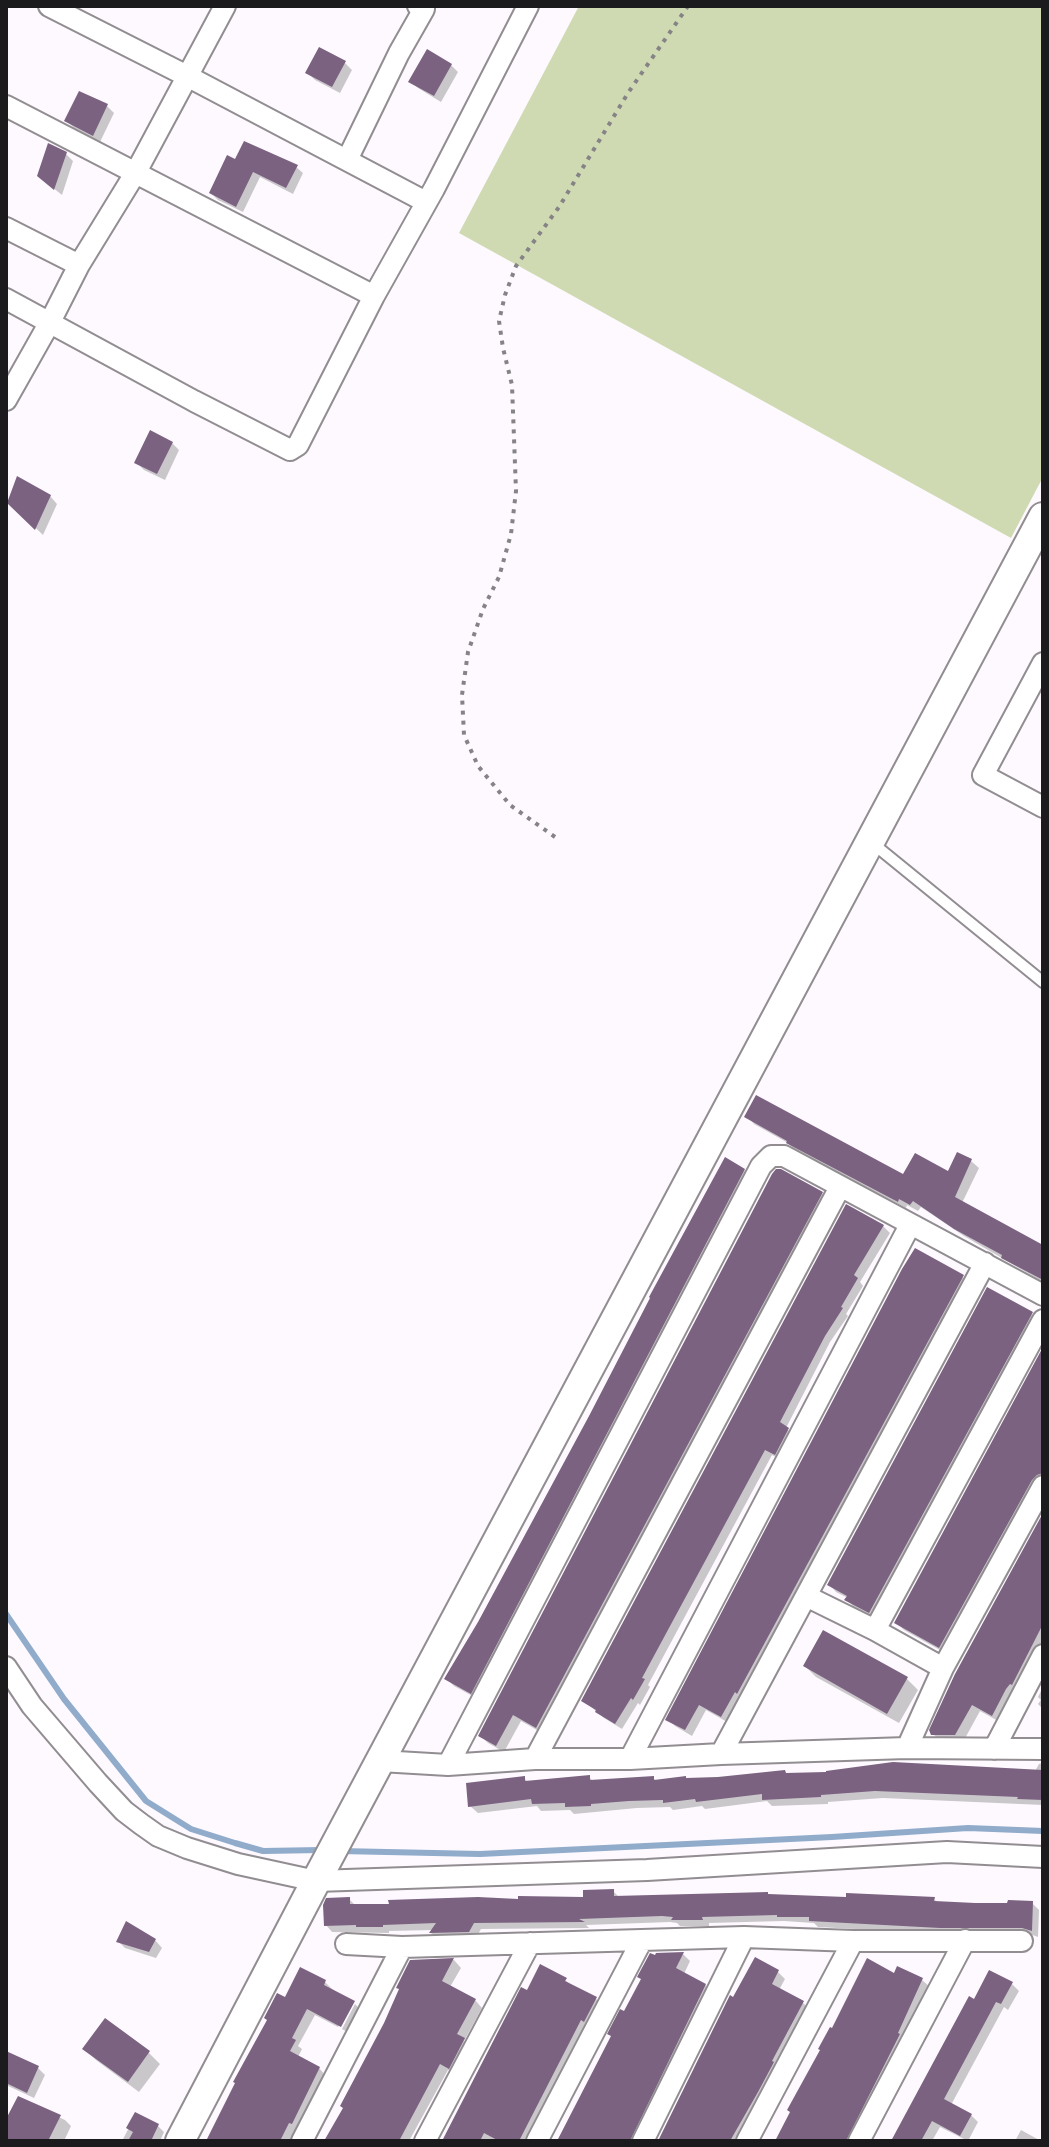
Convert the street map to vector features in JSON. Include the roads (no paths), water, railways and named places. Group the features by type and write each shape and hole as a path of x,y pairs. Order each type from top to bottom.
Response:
{"street":[{"path":"49,6 426,202"},
{"path":"6,400 79,265 136,172 225,6"},
{"path":"6,299 279,445 293,449 298,445 528,6"},
{"path":"347,160 423,7"},
{"path":"6,106 374,296"},
{"path":"6,228 79,265"},
{"path":"180,2141 1043,517"},
{"path":"1043,663 1036,693 983,775 1043,807"},
{"path":"448,1765 761,1166 771,1156 784,1156 1043,1295"},
{"path":"535,1759 840,1187"},
{"path":"630,1759 910,1225"},
{"path":"721,1754 985,1263"},
{"path":"875,1630 1043,1320"},
{"path":"907,1748 943,1668 1043,1486"},
{"path":"806,1596 943,1668"},
{"path":"994,1749 1043,1655"},
{"path":"6,1667 32,1706 107,1792 141,1824 158,1836 187,1848 238,1864 319,1876 647,1870 947,1852 1043,1857"},
{"path":"380,1761 448,1765 535,1759 630,1759 907,1748 1043,1749"},
{"path":"643,2141 744,1937"},
{"path":"346,1944 402,1947 744,1937 853,1941 1022,1941"},
{"path":"537,2141 642,1940"},
{"path":"859,2141 965,1940"},
{"path":"747,2141 853,1941"},
{"path":"425,2141 530,1943"},
{"path":"302,2141 402,1947"}],"lane":[{"path":"869,841 1043,982"}],"waterway":[{"path":"6,1614 64,1699 146,1801 191,1829 263,1851 321,1850"},
{"path":"340,1851 480,1854 968,1828 1043,1831"}]}
